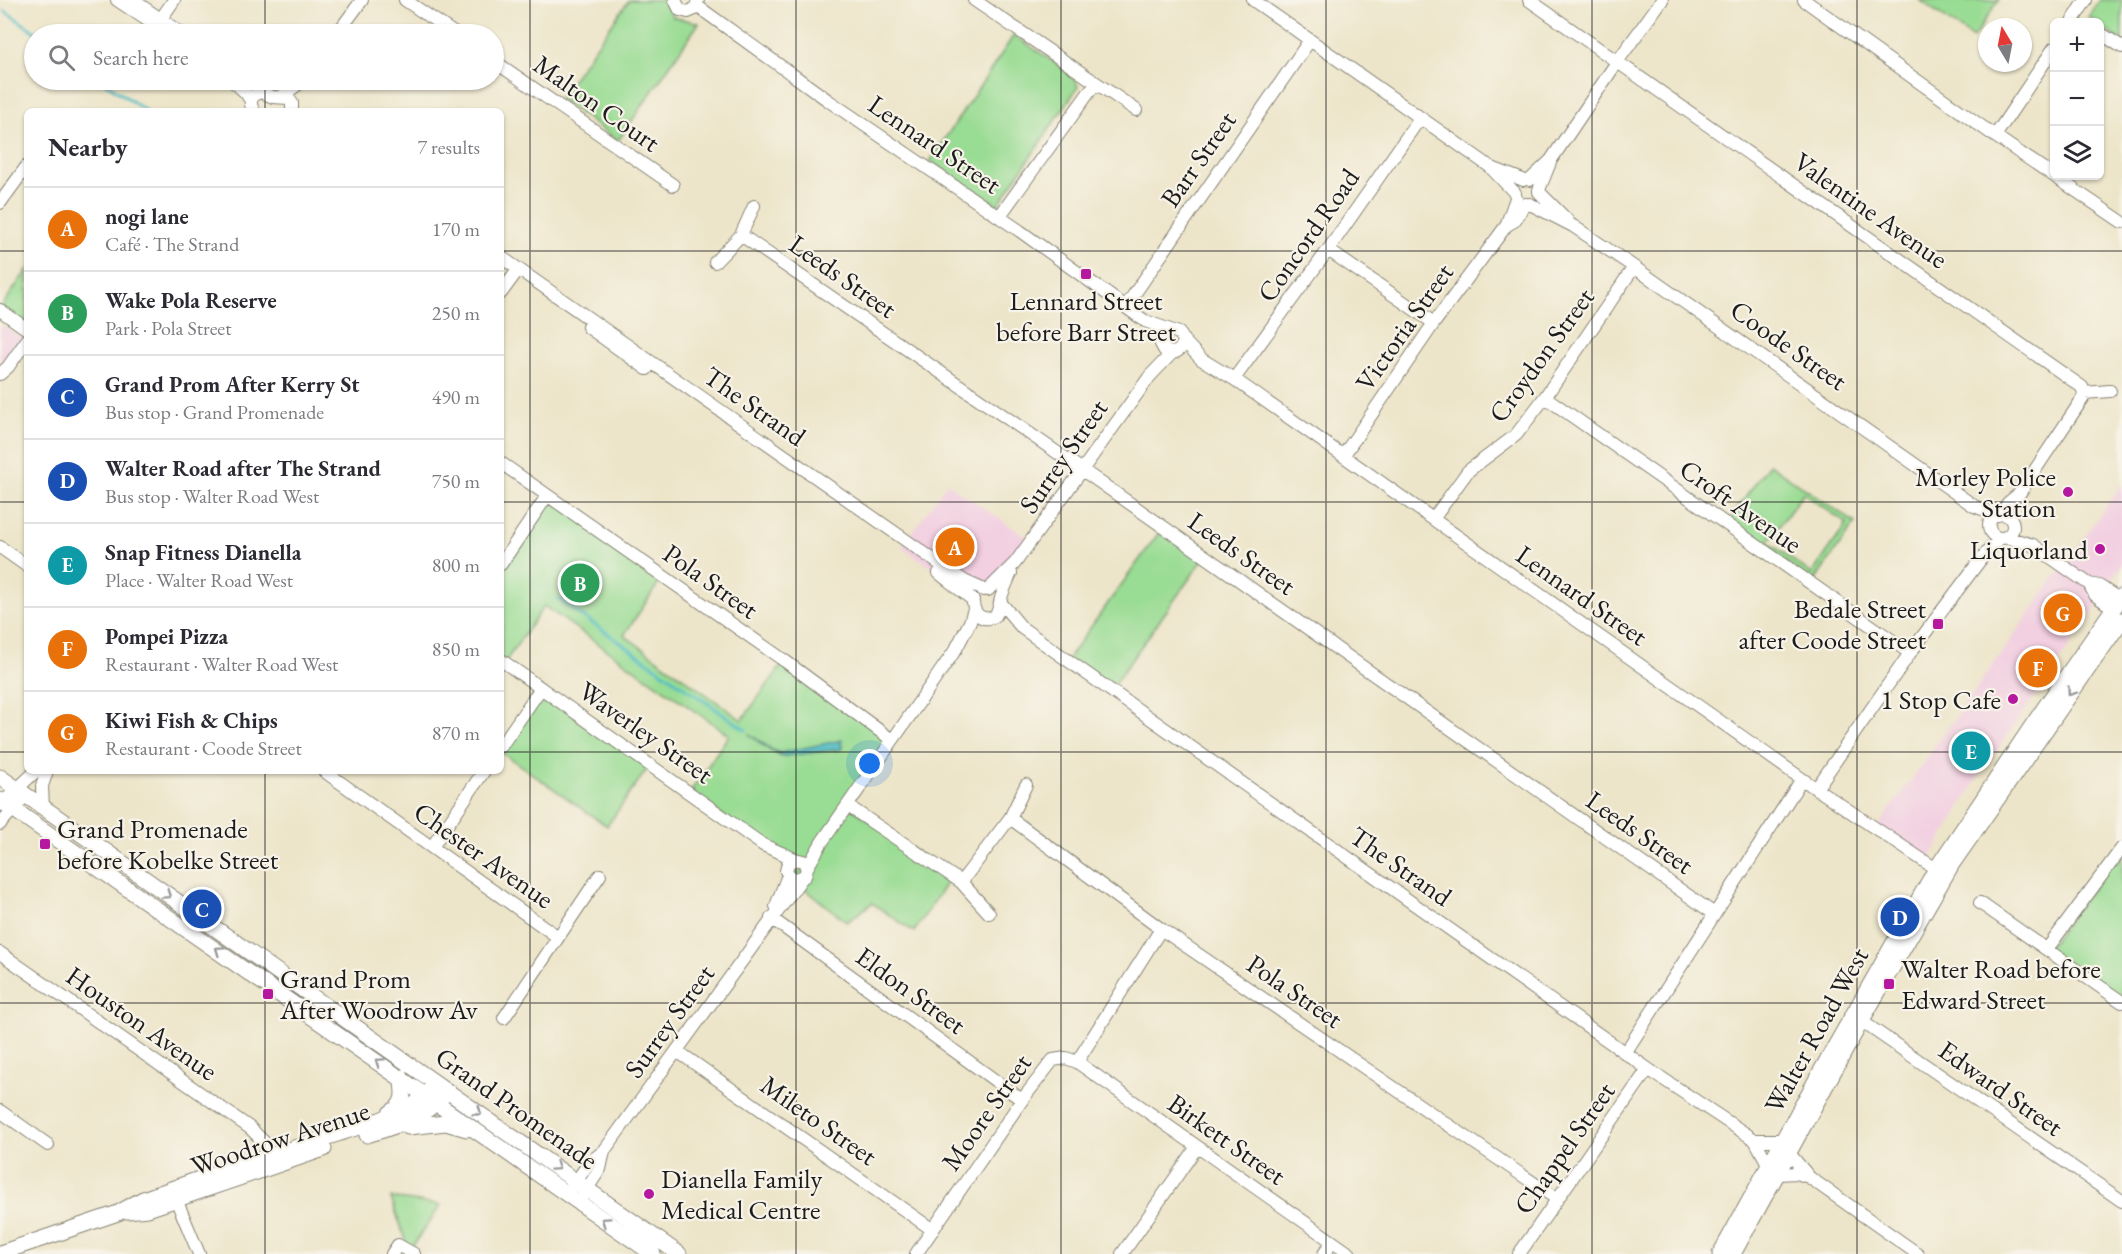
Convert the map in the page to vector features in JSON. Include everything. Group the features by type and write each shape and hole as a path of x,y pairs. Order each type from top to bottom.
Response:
{"main road":[{"name":"Walter Road West","path":"1733,1254 1773,1170 1858,1018 1936,869 2034,723 2120,606"},
{"name":"Walter Road West","path":"1858,1018 1952,864 2120,606"},
{"name":"Grand Promenade","path":"0,777 680,1254"},
{"name":"Grand Promenade","path":"4,804 402,1077 478,1133 653,1254"},
{"path":"378,1126 403,1102 402,1077"},
{"name":"Woodrow Avenue","path":"0,1253 118,1213 143,1199 378,1126 406,1123 424,1114 442,1087"},
{"path":"378,1126 446,1123 478,1133"},
{"name":"Woodrow Avenue","path":"118,1213 148,1209 267,1162"},
{"name":"Walter Road West","path":"1720,1254 1773,1170"}],"street":[{"path":"117,0 159,23"},
{"path":"133,0 159,23"},
{"path":"159,23 174,0"},
{"path":"344,24 362,0"},
{"path":"405,0 440,24"},
{"path":"675,0 677,7 684,12 692,11 698,3"},
{"path":"974,0 1136,110"},
{"name":"Coode Street","path":"1253,0 1492,168 1533,186 1573,226"},
{"name":"Valentine Avenue","path":"1529,0 2082,387 2084,393"},
{"path":"1533,186 1518,184 1521,200 1536,200 1533,186 1662,0"},
{"path":"1804,0 1995,136 2122,222"},
{"path":"2078,18 2086,0"},
{"name":"Lennard Street","path":"698,3 829,100 1126,306 1145,321 1165,351 1177,348 1201,358 1234,379 1816,789 1936,869"},
{"path":"2104,36 2122,47"},
{"name":"Barr Street","path":"1126,306 1310,40"},
{"path":"1995,136 2050,55"},
{"name":"Malton Court","path":"504,68 673,184"},
{"path":"999,217 1095,84"},
{"path":"243,90 253,105"},
{"path":"247,90 253,105"},
{"path":"253,105 265,93 291,106 300,90"},
{"name":"Concord Road","path":"1234,379 1420,118"},
{"name":"Coode Street","path":"1492,168 1521,200 1573,226 1634,267 1974,506 2000,514"},
{"path":"0,203 24,170"},
{"name":"Victoria Street","path":"1343,456 1434,323 1506,226 1514,221 1521,200"},
{"path":"715,262 741,235 754,206"},
{"name":"Leeds Street","path":"741,235 1713,913"},
{"path":"1328,250 1434,323"},
{"name":"The Strand","path":"504,260 515,273 915,555 973,605"},
{"name":"Croydon Street","path":"1433,519 1468,471 1516,435 1545,397 1634,267"},
{"name":"The Strand","path":"504,269 515,273 625,342 964,582 986,590"},
{"path":"504,289 515,273"},
{"path":"0,310 24,327"},
{"name":"Lennard Street","path":"1145,321 1179,333 1177,348"},
{"path":"1161,342 1163,335 1170,331"},
{"name":"Surrey Street","path":"1150,376 1161,342"},
{"path":"0,374 8,367 24,344"},
{"name":"Surrey Street","path":"1000,601 1016,563 1081,470 1150,376 1177,348"},
{"path":"1981,559 1992,518 2000,514 2019,494 2084,398 2084,393 2110,391"},
{"name":"Croft Avenue","path":"1545,397 1910,653"},
{"name":"Pola Street","path":"504,465 785,661 892,740"},
{"path":"1816,789 1910,653 1981,559 2012,532 2019,494"},
{"path":"504,560 547,496"},
{"name":"Coode Street","path":"1974,506 1989,529"},
{"path":"2000,514 2008,516 2033,545 2089,584 2099,586 2120,606"},
{"path":"1989,529 1995,537 2033,545"},
{"path":"0,547 24,564"},
{"name":"Surrey Street","path":"986,590 1016,563"},
{"path":"986,590 995,592 1000,601 999,612 989,618 978,615 973,605 977,594 986,590"},
{"name":"The Strand","path":"1000,601 1022,628 1648,1070 1755,1140 1773,1170"},
{"name":"Surrey Street","path":"573,1198 590,1162 604,1151 677,1051 771,918 801,866 848,806 956,648 969,622 973,605"},
{"name":"Surrey Street","path":"956,648 989,618"},
{"name":"The Strand","path":"989,618 1022,628"},
{"name":"Waverley Street","path":"504,662 763,845 801,866"},
{"path":"504,742 541,688"},
{"path":"0,824 4,804 21,792 34,774"},
{"path":"43,808 42,786 46,774"},
{"name":"Chester Avenue","path":"328,774 558,937"},
{"path":"432,847 482,774"},
{"path":"1625,1053 1713,913 1802,779"},
{"path":"961,882 1010,818 1026,785"},
{"path":"848,806 961,882 989,913"},
{"name":"Pola Street","path":"1010,818 1161,929 1557,1199"},
{"name":"Waverley Street","path":"763,845 787,873"},
{"path":"2047,949 2122,848"},
{"name":"Surrey Street","path":"771,918 787,873 788,863 801,866"},
{"path":"787,873 794,879 801,866"},
{"path":"504,1018 600,875"},
{"path":"1980,903 2122,1002"},
{"name":"Eldon Street","path":"771,918 1023,1100"},
{"name":"Moore Street","path":"916,1254 1053,1060 1066,1058 1077,1062 1161,929"},
{"name":"Houston Avenue","path":"0,953 240,1121 256,1135 267,1162"},
{"name":"Edward Street","path":"1858,1018 2122,1202"},
{"name":"Mileto Street","path":"677,1051 933,1230"},
{"name":"Birkett Street","path":"1077,1062 1350,1254"},
{"name":"Chappel Street","path":"1519,1254 1648,1070"},
{"path":"0,1111 48,1145"},
{"path":"1755,1140 1786,1146 1810,1178"},
{"path":"1122,1254 1197,1147"},
{"path":"1773,1170 1796,1173 1810,1178 1918,1254"},
{"path":"176,1199 199,1254"},
{"path":"1324,1254 1332,1242"},
{"path":"392,1254 398,1245 414,1254"}],"shaded area":[{"path":"0,324 24,340 24,343 0,364"},
{"path":"947,483 1032,541 995,592 982,585 975,596 902,547"},
{"path":"2122,484 2122,564 2089,618 1977,779 1927,864 1876,829"}],"green space":[{"path":"629,0 663,0 673,17 699,23 618,141 559,98"},
{"path":"1920,0 1999,0 1987,18 1978,18 1978,31 1973,38"},
{"path":"2100,0 2122,0 2122,41 2104,28 2104,18 2088,17"},
{"path":"1014,35 1074,76 1078,87 998,205 930,161"},
{"path":"24,274 24,327 0,309"},
{"path":"1769,464 1855,523 1814,582 1728,522","holes":["1803,493 1847,524 1812,574 1768,542"]},
{"path":"547,496 663,577 624,635 742,720 785,661 892,740 849,806 951,876 914,932 872,903 847,922 790,877 807,868 788,863 690,792 729,735 544,606 505,662 504,560","holes":["749,734 772,750 784,754 841,741 842,749 783,756 771,751"]},
{"path":"1163,527 1205,557 1110,690 1067,660"},
{"path":"541,688 650,765 607,826 504,754 504,742"},
{"path":"2122,848 2122,1002 2047,949"},
{"path":"391,1198 441,1205 409,1251"}],"water":[{"path":"749,734 780,753 842,740 842,749 783,756 771,751"}],"waterway":[{"path":"5,11 24,24"},
{"path":"116,90 142,108"},
{"path":"558,599 746,730"}],"place":[{"name":"Lennard Street before Barr Street","path":"1086,274"},
{"name":"Morley Police Station","path":"2068,492"},
{"name":"nogi lane","path":"955,547"},
{"name":"Liquorland","path":"2100,549"},
{"name":"Wake Pola Reserve","path":"580,583"},
{"name":"Kiwi Fish & Chips","path":"2063,613"},
{"name":"Bedale Street after Coode Street","path":"1938,624"},
{"name":"Pompei Pizza","path":"2038,668"},
{"name":"1 Stop Cafe","path":"2013,699"},
{"name":"Snap Fitness Dianella","path":"1971,751"},
{"name":"Grand Promenade before Kobelke Street","path":"45,844"},
{"name":"Grand Prom After Kerry St","path":"202,909"},
{"name":"Walter Road after The Strand","path":"1900,917"},
{"name":"Walter Road before Edward Street","path":"1889,984"},
{"name":"Grand Prom After Woodrow Av","path":"268,994"},
{"name":"Dianella Family Medical Centre","path":"649,1194"}]}
